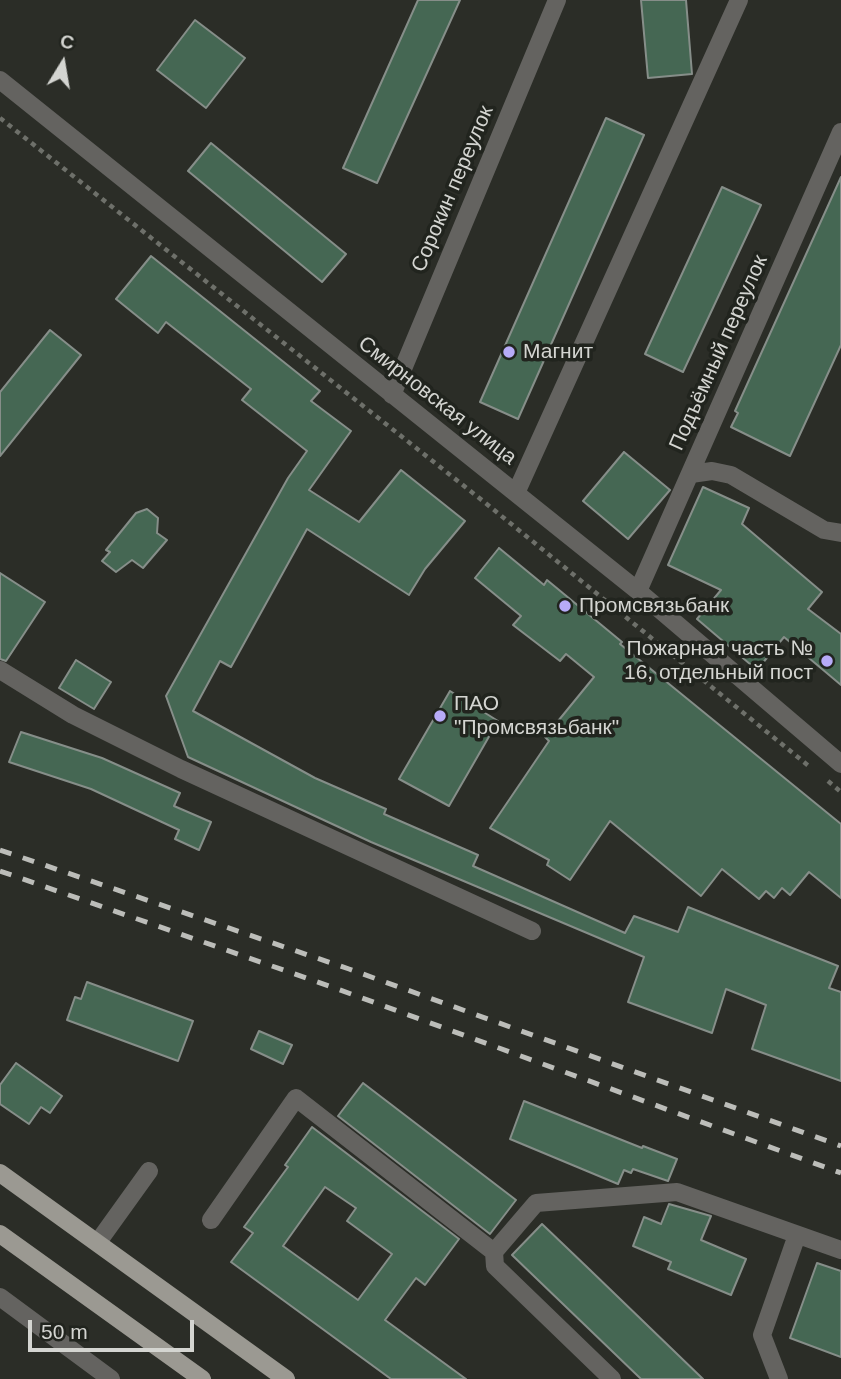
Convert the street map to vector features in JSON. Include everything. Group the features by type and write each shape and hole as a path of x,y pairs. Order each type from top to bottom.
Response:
{"main road":[{"path":"0,1173 286,1379"},
{"path":"0,1234 202,1379"}],"street":[{"name":"Сорокин переулок","path":"392,395 557,0"},
{"path":"516,493 739,0"},
{"name":"Смирновская улица","path":"0,80 638,591 841,764"},
{"name":"Подъёмный переулок","path":"638,591 841,132"},
{"path":"691,474 712,471 731,475 824,530 841,533"},
{"path":"0,670 74,715 181,769 532,931"},
{"path":"211,1220 296,1098 494,1252"},
{"path":"98,1241 149,1171"},
{"path":"612,1379 495,1266 494,1252 536,1203 677,1192 841,1250"},
{"path":"779,1379 762,1335 797,1235"},
{"path":"0,1297 111,1379"}],"path":[{"path":"0,118 462,484 841,792"}],"building":[{"path":"418,0 460,0 377,183 343,168"},
{"path":"641,0 686,0 692,74 648,78"},
{"path":"195,20 245,58 206,108 157,70"},
{"path":"606,118 644,135 518,419 480,402"},
{"path":"211,143 346,254 322,282 188,171"},
{"path":"841,177 841,345 790,456 731,427 738,413 735,411"},
{"path":"722,187 761,205 683,372 645,354"},
{"path":"151,256 320,391 311,401 351,431 309,490 359,522 401,470 465,521 425,569 409,595 307,529 231,667 220,661 193,711 315,778 386,809 384,814 478,855 473,866 625,933 634,916 678,932 688,907 838,966 829,988 841,992 841,1081 752,1049 766,1005 726,989 712,1033 628,1002 644,957 371,842 188,757 166,696 288,478 307,451 242,400 251,389 166,322 158,333 116,299"},
{"path":"50,330 81,355 0,456 0,392"},
{"path":"624,452 670,490 628,539 583,501"},
{"path":"703,487 749,508 742,524 822,592 808,609 841,634 841,685 784,637 757,670 697,619 721,590 668,565"},
{"path":"147,509 158,518 157,533 167,540 143,568 132,560 116,572 102,561 110,552 106,550 136,513"},
{"path":"499,548 544,585 547,580 622,642 620,644 841,824 841,898 809,872 790,895 782,888 774,898 766,891 759,899 722,869 701,896 610,821 570,880 547,865 549,860 490,828 549,741 545,737 594,677 566,654 560,661 513,625 521,616 475,578"},
{"path":"0,573 45,602 6,661 0,659"},
{"path":"76,660 111,682 94,709 59,688"},
{"path":"450,691 498,721 449,806 399,779"},
{"path":"21,732 102,758 180,793 174,806 211,822 199,850 175,839 179,830 91,789 9,762"},
{"path":"87,982 193,1021 178,1061 67,1020 75,997 81,999"},
{"path":"259,1031 292,1045 283,1064 251,1049"},
{"path":"16,1063 62,1096 50,1113 41,1107 29,1124 0,1104 0,1085"},
{"path":"363,1083 516,1200 490,1234 338,1116"},
{"path":"524,1101 642,1148 643,1146 677,1159 668,1181 633,1169 631,1173 624,1170 618,1184 510,1139"},
{"path":"312,1127 459,1239 425,1285 416,1278 385,1320 466,1379 391,1379 231,1262 253,1233 244,1227 288,1167 285,1165","holes":["325,1187 356,1208 347,1221 392,1254 358,1300 283,1246"]},
{"path":"669,1204 711,1216 701,1240 746,1259 731,1295 668,1269 671,1262 633,1246 644,1217 661,1224"},
{"path":"542,1224 703,1379 641,1379 512,1255"},
{"path":"817,1263 841,1271 841,1357 790,1338"}],"railway":[{"path":"0,850 349,969 841,1146"},
{"path":"0,871 332,987 841,1173"}],"place":[{"name":"Магнит","path":"509,352"},
{"name":"Промсвязьбанк","path":"565,606"},
{"name":"Пожарная часть № 16, отдельный пост","path":"827,661"},
{"name":"ПАО \"Промсвязьбанк\"","path":"440,716"}]}
